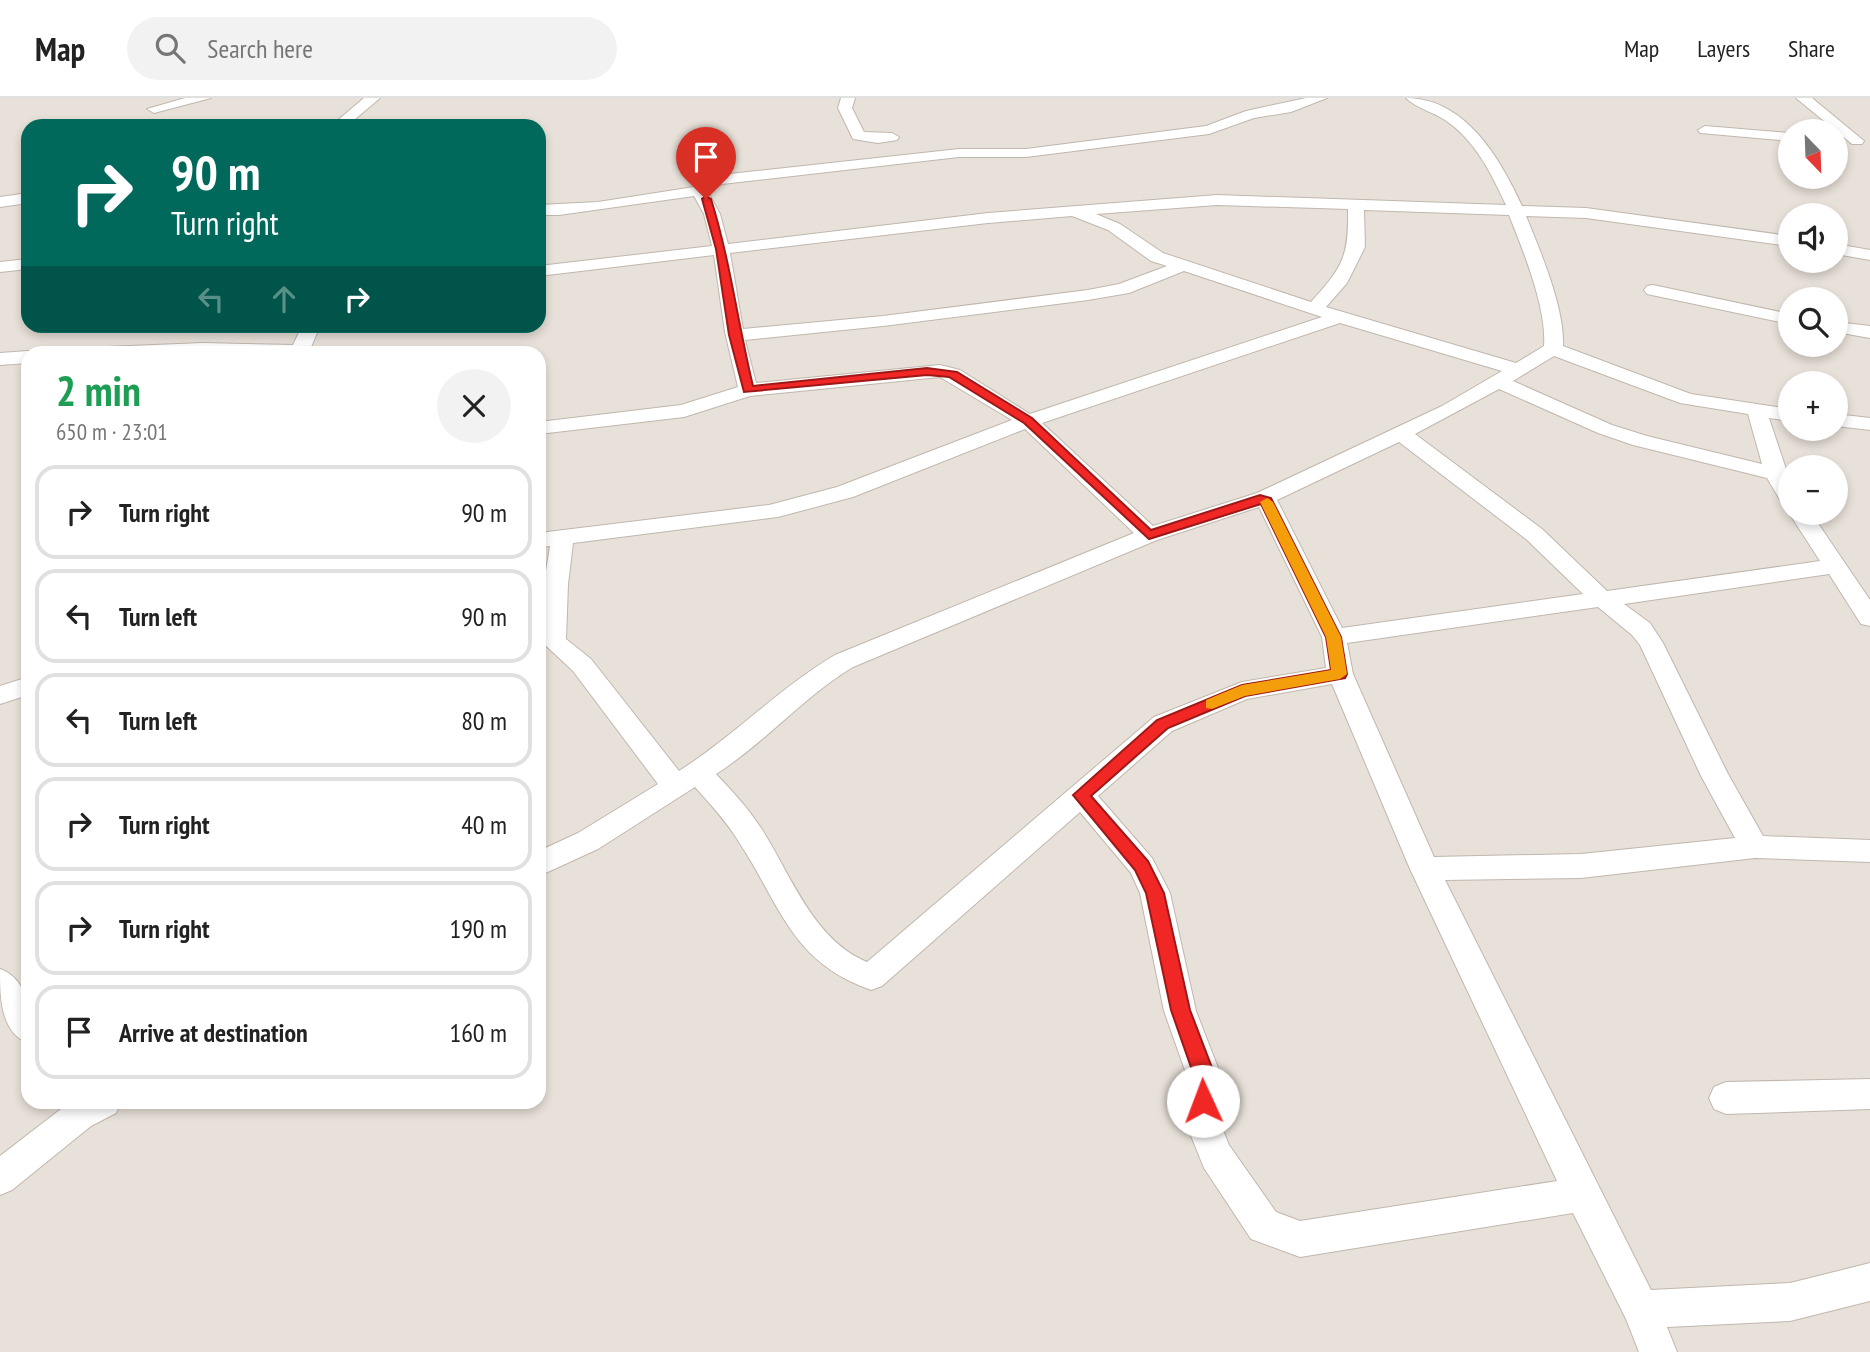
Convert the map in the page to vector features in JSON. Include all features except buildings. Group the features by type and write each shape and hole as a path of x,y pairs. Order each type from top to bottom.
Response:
{"street":[{"path":"154,109 204,98"},
{"path":"347,119 373,98"},
{"path":"848,98 845,108 858,136 877,139 892,137"},
{"path":"546,210 573,210 676,192 698,191 720,180 959,153 1026,153 1209,130 1251,114 1286,109 1320,98"},
{"path":"1413,98 1444,113 1471,134 1484,151 1515,209 1550,317 1554,335 1553,349"},
{"path":"1802,98 1863,141"},
{"path":"1705,130 1778,136"},
{"path":"698,191 706,199 721,249 735,335 748,390"},
{"path":"0,202 21,199"},
{"path":"546,270 1070,211 1217,200 1515,209 1618,216 1778,239"},
{"path":"1315,309 1338,283 1357,247 1356,205"},
{"path":"1070,211 1114,228 1144,251 1182,266 1507,375 1605,429 1640,441 1775,474"},
{"path":"1848,251 1870,255"},
{"path":"0,267 21,265"},
{"path":"735,335 883,321 1088,295 1123,289 1182,266"},
{"path":"1653,290 1778,316"},
{"path":"1339,317 1303,332 1028,421 845,492 770,512 551,539 556,584 547,645 582,665 686,778 750,834 797,918 848,971 871,977 1163,724 1242,691 1340,674"},
{"path":"1848,329 1870,332"},
{"path":"546,861 588,841 726,754 819,676 844,661 1149,535 1265,498 1402,434 1553,349"},
{"path":"1553,349 1687,399 1778,414"},
{"path":"0,359 21,358"},
{"path":"546,427 684,411 748,390 940,371 953,374 1028,421 1149,535"},
{"path":"1757,412 1778,479"},
{"path":"1848,421 1870,424"},
{"path":"1402,434 1534,534 1601,598 1641,629 1651,643 1715,776 1755,847"},
{"path":"1265,498 1334,637 1340,674 1425,869 1582,1194 1641,1309 1658,1352"},
{"path":"1808,525 1870,618"},
{"path":"1334,637 1835,566"},
{"path":"0,695 21,688"},
{"path":"1081,795 1142,866 1155,893 1180,1010 1203,1073 1205,1086 1200,1116 1216,1156 1264,1226 1300,1239 1582,1194"},
{"path":"1425,869 1581,866 1755,847 1870,851"},
{"path":"0,982 21,1017"},
{"path":"1726,1098 1870,1094"},
{"path":"0,1178 83,1109"},
{"path":"1641,1309 1790,1302 1870,1282"}],"shaded area":[{"path":"0,98 1870,98 1870,1352 0,1352"}],"slow traffic":[{"path":"1212,704 1242,691 1340,674 1334,637 1267,502"}],"route":[{"path":"706,199 721,249 735,335 748,390 927,371 953,374 1028,421 1149,535 1265,498 1334,637 1340,674 1242,691 1163,724 1081,795 1142,866 1155,893 1180,1010 1200,1059 1205,1086 1203,1101"}]}
